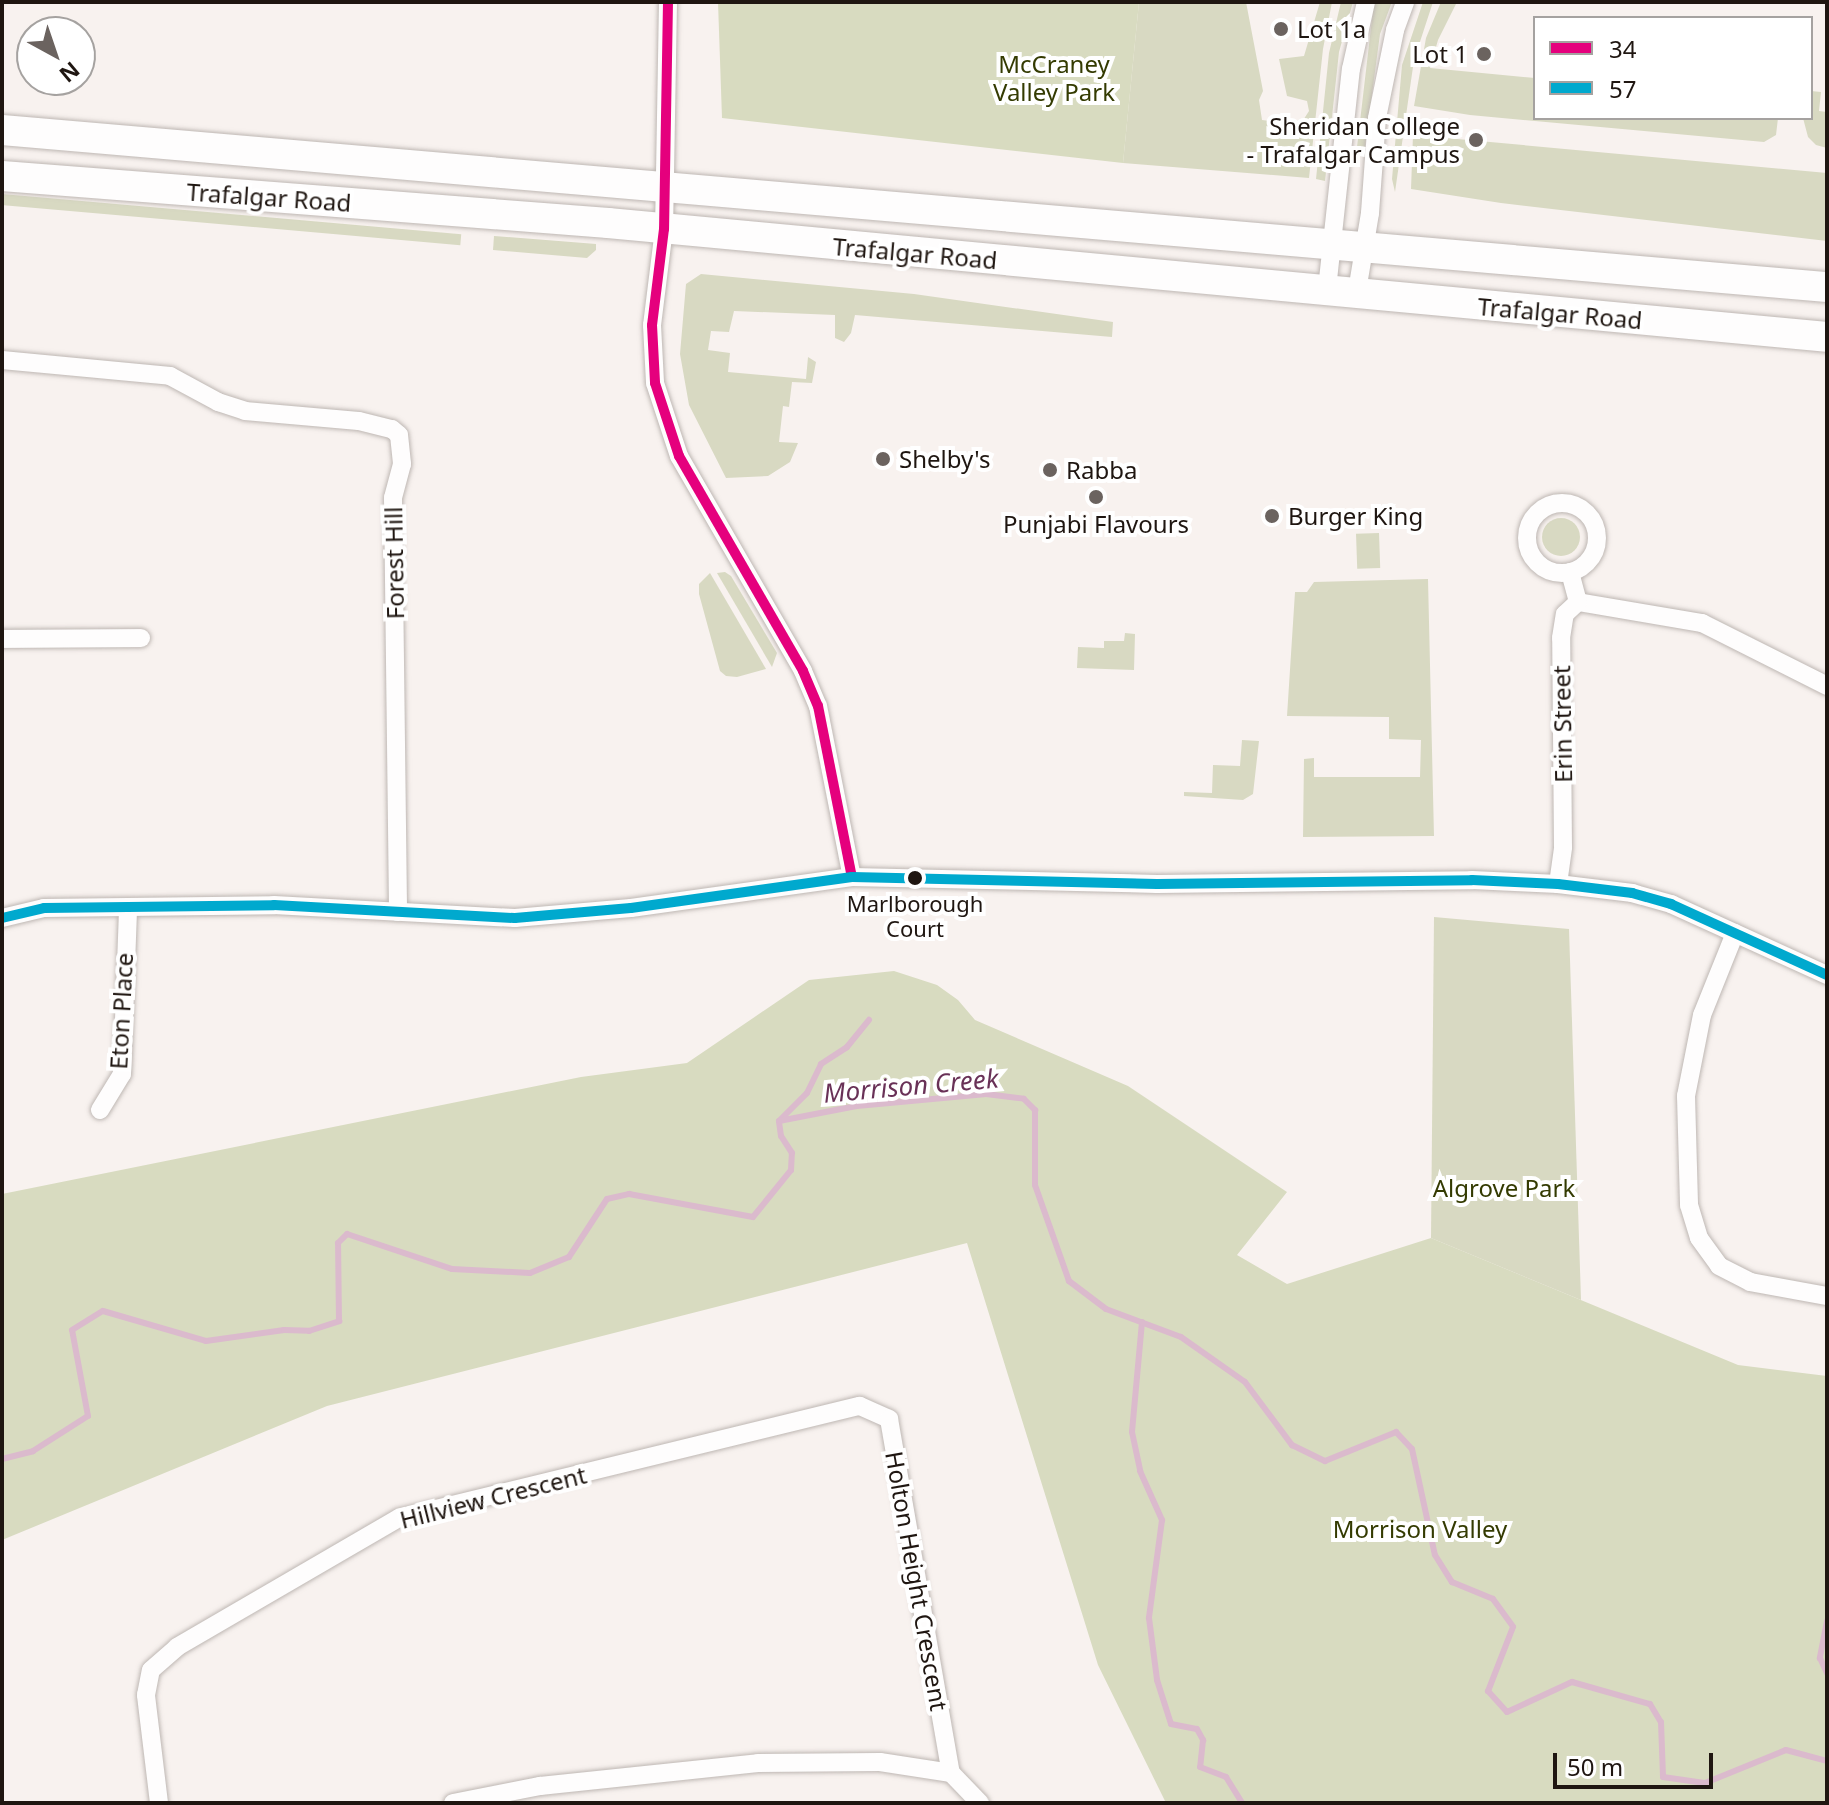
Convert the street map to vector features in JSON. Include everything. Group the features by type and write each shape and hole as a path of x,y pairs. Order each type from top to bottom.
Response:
{"main road":[{"name":"Trafalgar Road","path":"2,130 1333,242 1827,287"},
{"name":"Trafalgar Road","path":"2,176 664,229 1827,337"}],"street":[{"path":"668,2 664,229 652,325 655,383 665,422 679,456 803,671 818,706 852,877"},
{"path":"1327,289 1351,69 1366,2"},
{"path":"1357,291 1384,77 1405,2"},
{"name":"Forest Hill","path":"2,360 170,376 218,402 245,411 359,421 392,429 399,435 402,464 393,498 398,912"},
{"path":"1570,572 1578,602 1702,623 1827,686"},
{"name":"Erin Street","path":"1558,884 1563,847 1561,638 1565,614 1578,602"},
{"path":"2,639 141,638"},
{"path":"2,918 44,908 274,905 515,918 631,908 852,877 1157,884 1397,879 1558,884 1632,893 1671,904 1827,975"},
{"name":"Eton Place","path":"100,1110 122,1074 128,907"},
{"path":"1735,933 1702,1015 1686,1096 1689,1205 1699,1238 1719,1266 1750,1282 1827,1296"},
{"name":"Holton Height Crescent","path":"860,1406 889,1419 951,1773"},
{"name":"Hillview Crescent","path":"159,1803 146,1695 151,1670 177,1647 399,1518 860,1406"},
{"path":"453,1803 540,1786 758,1763 880,1762 951,1773 980,1803"}],"green space":[{"name":"McCraney Valley Park","path":"718,2 1139,2 1123,163 722,118"},
{"path":"1139,2 1246,2 1263,91 1259,100 1262,120 1300,125 1309,111 1307,101 1287,96 1279,59 1304,56 1320,2 1332,2 1323,49 1309,178 1123,163"},
{"path":"1341,2 1353,2 1339,52 1325,181 1316,179 1329,53"},
{"path":"1374,2 1392,2 1380,34 1365,147 1357,147"},
{"path":"1423,2 1433,2 1414,60 1395,192 1392,179 1402,65"},
{"path":"1441,2 1457,2 1438,40 1430,68 1533,78 1533,120 1778,120 1776,135 1764,142 1470,115 1414,106 1426,38"},
{"path":"1813,91 1821,92 1819,111 1827,112 1827,148 1816,145 1808,137 1804,120 1813,120"},
{"path":"1413,135 1827,173 1827,241 1501,203 1411,189"},
{"path":"2,194 461,234 460,245 2,205"},
{"path":"494,236 596,244 596,250 587,258 493,250"},
{"path":"701,274 914,294 1113,322 1112,337 855,315 851,333 844,342 835,338 835,315 734,311 729,332 711,331 708,350 730,353 728,372 806,379 808,357 816,362 812,383 792,382 789,407 783,406 779,442 798,443 790,462 768,476 726,478 689,405 680,354 686,284"},
{"path":"1561,518 1574,524 1580,537 1574,550 1561,556 1548,550 1542,537 1548,524"},
{"path":"1379,533 1380,568 1357,569 1356,534"},
{"path":"725,572 731,576 777,653 772,667 717,573"},
{"path":"710,573 766,669 737,677 726,676 720,671 699,594 699,584"},
{"path":"1428,579 1434,836 1303,837 1304,759 1314,758 1314,777 1420,777 1421,740 1389,739 1389,717 1287,716 1295,592 1307,592 1314,582"},
{"path":"1125,633 1135,634 1134,670 1077,668 1078,647 1104,648 1104,641 1124,641"},
{"path":"1242,740 1259,741 1253,794 1243,800 1184,796 1184,792 1212,793 1213,765 1240,766"},
{"name":"Algrove Park","path":"1434,917 1569,929 1581,1300 1431,1238"},
{"name":"Morrison Valley","path":"894,971 937,985 958,1000 975,1020 1128,1086 1287,1192 1237,1255 1287,1284 1431,1238 1738,1365 1827,1376 1827,1803 1166,1803 1098,1665 967,1243 327,1406 2,1540 2,1194 581,1077 687,1063 809,980"}],"waterway":[{"path":"780,1120 807,1093 821,1064 847,1047 869,1020"},
{"name":"Morrison Creek","path":"2,1459 33,1451 88,1416 72,1330 103,1311 206,1341 284,1330 309,1331 339,1321 338,1243 347,1234 452,1269 530,1273 569,1257 607,1199 629,1194 753,1217 791,1170 792,1153 781,1136 779,1121 857,1106 986,1094 1024,1099 1035,1110 1035,1185 1069,1281 1106,1309 1181,1337 1245,1382 1292,1445 1325,1461 1396,1432 1412,1449 1435,1555 1452,1582 1493,1599 1513,1627 1488,1691 1507,1712 1572,1682 1650,1704 1661,1722 1663,1777 1705,1783 1786,1750 1827,1761"},
{"path":"1142,1322 1132,1432 1140,1471 1162,1520 1149,1618 1157,1680 1171,1724 1197,1729 1203,1740 1200,1767 1226,1777 1242,1803"},
{"name":"Morrison Creek","path":"1827,1621 1820,1658 1827,1673"}],"transit line":[{"name":"34","path":"668,2 664,229 652,325 655,383 679,456 803,671 818,706 852,877"},
{"name":"57","path":"2,918 44,908 274,905 515,918 631,908 852,877 1157,884 1472,880 1558,884 1632,893 1671,904 1827,975"}],"place":[{"name":"Lot 1a","path":"1281,29"},
{"name":"Lot 1","path":"1484,54"},
{"name":"Sheridan College - Trafalgar Campus","path":"1476,140"},
{"name":"Shelby's","path":"883,459"},
{"name":"Rabba","path":"1050,470"},
{"name":"Punjabi Flavours","path":"1096,497"},
{"name":"Burger King","path":"1272,516"},
{"name":"Marlborough Court","path":"915,878"}]}
